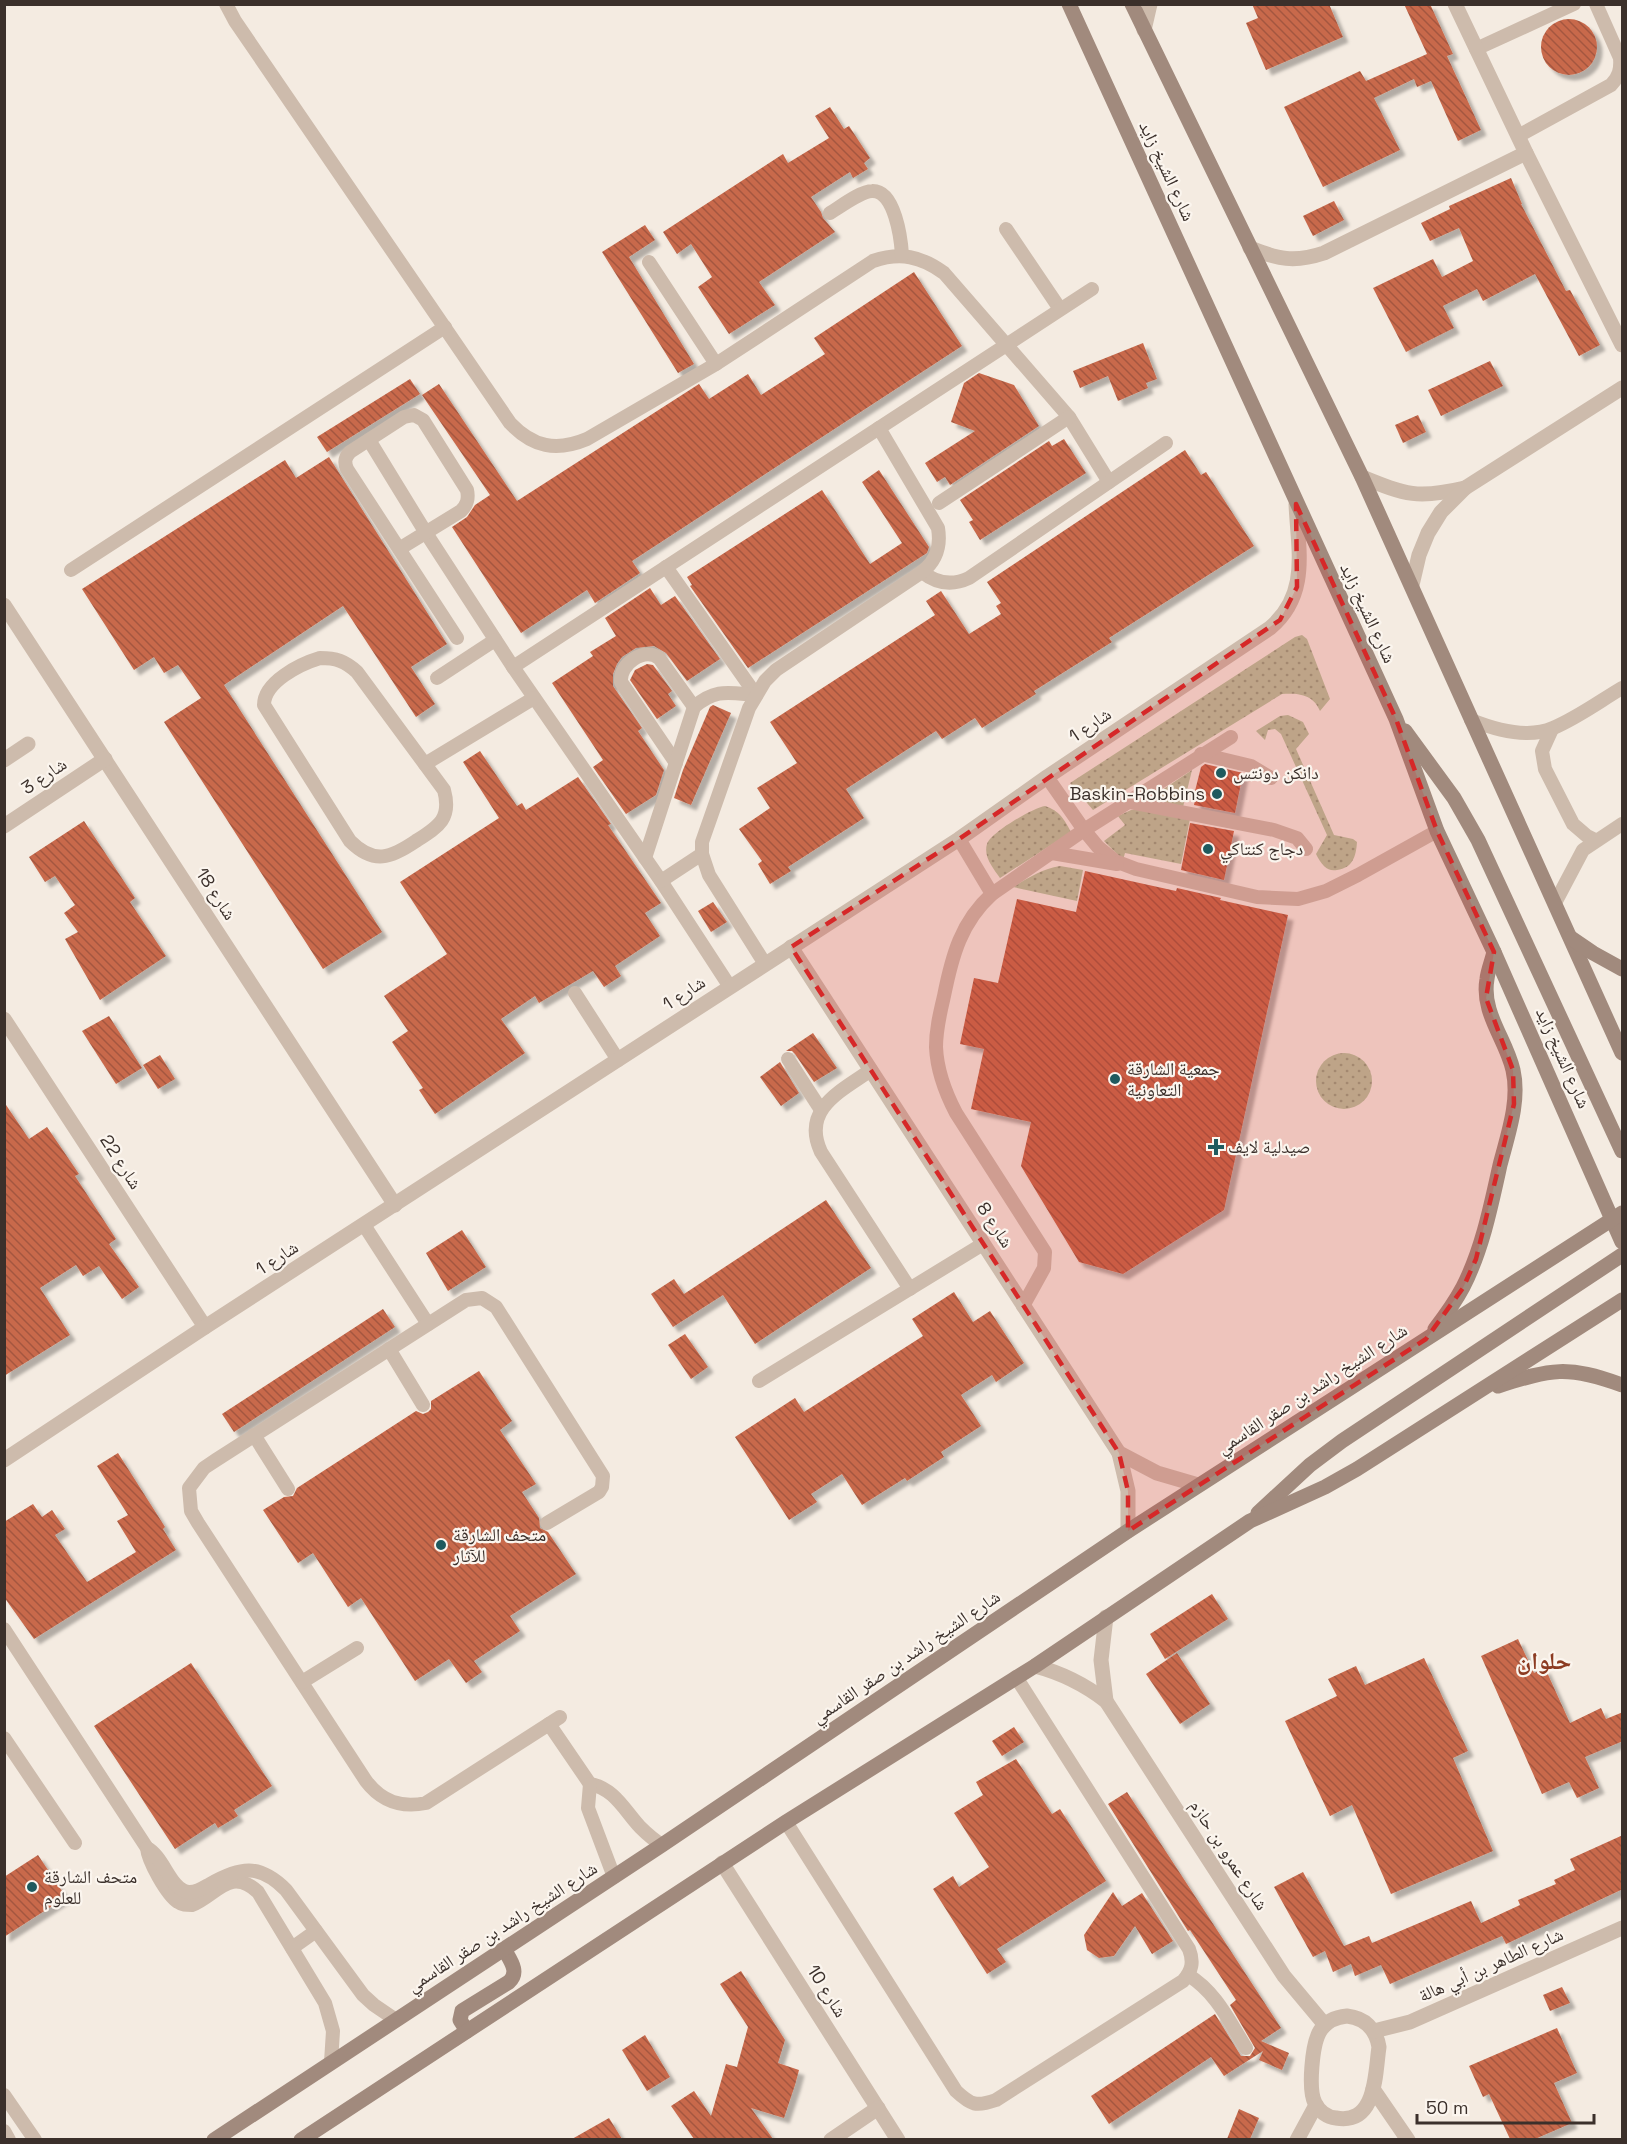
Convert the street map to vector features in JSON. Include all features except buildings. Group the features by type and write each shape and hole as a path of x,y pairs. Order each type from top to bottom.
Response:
{"main road":[{"name":"شارع الشيخ زايد","path":"1069,4 1396,719 1437,831 1619,1218 1623,1242"},
{"path":"1131,4 1362,477 1623,1053"},
{"path":"1396,719 1432,765 1478,840 1623,1151"},
{"path":"1571,938 1623,969"},
{"path":"1426,1339 1446,1315 1463,1288 1476,1259 1496,1185 1514,1104 1513,1070 1491,1017 1486,998 1486,978 1494,952"},
{"name":"شارع الشيخ راشد بن صقر القاسمي","path":"214,2139 614,1877 1198,1485 1619,1218"},
{"path":"301,2139 722,1863 1035,1666 1250,1521 1310,1466 1342,1441 1623,1256"},
{"path":"1250,1521 1341,1478 1623,1300"},
{"path":"1478,1393 1541,1372 1559,1371 1595,1375 1623,1385"},
{"path":"467,2031 460,2020 462,2011 514,1977 515,1971 504,1949"}],"street":[{"path":"1144,30 1150,4"},
{"path":"1455,4 1526,153 1623,345"},
{"path":"1250,248 1284,259 1298,260 1324,253 1526,153"},
{"path":"1412,585 1419,555 1428,533 1441,512 1465,488 1623,388"},
{"path":"1362,477 1390,489 1413,494 1437,494 1465,488"},
{"name":"شارع 1","path":"5,1458 959,839 1047,777 1251,642 1280,620 1288,610 1298,587 1296,504"},
{"name":"شارع 18","path":"4,605 395,1205"},
{"path":"4,759 28,744"},
{"name":"شارع 3","path":"4,826 105,759"},
{"name":"شارع 8","path":"791,946 1119,1453 1156,1473 1198,1485"},
{"name":"شارع 22","path":"4,1018 205,1327"},
{"path":"1119,1453 1128,1491 1128,1531"},
{"name":"شارع عمرو بن حازم","path":"1106,1617 1101,1660 1106,1701"},
{"name":"شارع عمرو بن حازم","path":"1035,1666 1073,1679 1106,1701 1272,1958 1325,2025"},
{"name":"شارع 10","path":"722,1863 898,2139"},
{"name":"شارع الطاهر بن أبي هالة","path":"1374,2031 1410,2022 1622,1929"},
{"path":"1339,2017 1355,2017 1369,2025 1374,2031 1379,2047 1373,2089 1366,2108 1350,2118 1331,2117 1322,2112 1316,2105 1311,2086 1316,2041 1325,2025 1339,2017"},
{"path":"1373,2089 1408,2139"},
{"path":"1297,2139 1316,2105"},
{"path":"831,2139 878,2108"}],"lane":[{"path":"226,4 235,21 510,423 529,439 552,446 564,446 587,439 716,364 873,261 902,255 917,258 944,273 1069,417 1109,482"},
{"path":"1476,49 1574,4"},
{"path":"1518,136 1611,85 1616,80 1620,58 1596,4"},
{"path":"830,213 864,192 871,190 878,192 883,195 895,214 902,255"},
{"path":"1006,229 1060,309"},
{"path":"649,262 716,364"},
{"path":"513,667 1092,289"},
{"path":"71,570 445,327"},
{"path":"399,549 465,507 468,496 467,490 423,420 414,415 404,417 350,452 346,455 345,465 399,549 457,638"},
{"path":"939,503 1069,417"},
{"path":"765,964 709,875 702,854 702,842 744,722 765,681 776,670 930,566 939,548 938,528 879,428"},
{"path":"369,440 495,640 661,881 730,987"},
{"path":"922,572 945,583 969,578 1166,443"},
{"path":"666,567 756,695"},
{"path":"437,678 495,640"},
{"path":"676,763 621,681 620,674 623,667 646,653 653,654 659,658 694,707"},
{"path":"334,658 347,663 357,672 425,764 444,790 447,800 442,822 398,854 387,857 367,854 350,841 268,713 264,705 264,697 274,683 307,662 334,658"},
{"path":"1471,720 1491,728 1511,732 1552,729 1623,688"},
{"path":"645,858 694,707 707,696 727,693 756,695"},
{"path":"425,764 534,698"},
{"path":"1552,729 1542,751 1545,769 1573,824 1579,831 1596,840"},
{"path":"1023,1306 1044,1268 1045,1252 956,1113 942,1082 936,1048 936,1032 952,957 968,922 979,906 992,894 1084,830 1231,737"},
{"path":"1201,754 1251,766 1271,778"},
{"path":"1047,777 1084,830 1106,855 1125,866"},
{"path":"1129,802 1274,830 1297,838 1306,849"},
{"path":"1555,903 1583,850 1623,824"},
{"path":"1052,853 1125,866 1257,897 1298,899 1332,888 1437,831"},
{"path":"959,839 992,894"},
{"path":"661,881 702,854"},
{"path":"575,993 618,1060"},
{"path":"788,1059 821,1110"},
{"path":"871,1070 832,1097 821,1110 815,1127 817,1144 910,1289"},
{"path":"364,1225 428,1324"},
{"path":"759,1381 983,1244"},
{"path":"547,1523 599,1492 604,1482 601,1472 495,1307 490,1301 482,1298 466,1300 254,1435 204,1468 189,1488 191,1511 198,1523 374,1792 399,1805 413,1806 426,1803 439,1797 555,1721 590,1784 588,1808 614,1877"},
{"path":"389,1349 423,1405"},
{"path":"254,1435 288,1489"},
{"path":"4,1629 147,1848 158,1857 177,1887 188,1892 200,1890 230,1873 240,1871 261,1873 270,1877 286,1890 363,1995 396,2020"},
{"path":"302,1683 357,1648"},
{"path":"786,1822 956,2091 967,2102 982,2105 996,2100 1183,1981 1192,1966 1189,1949 1016,1677"},
{"path":"4,1738 75,1843"},
{"path":"590,1784 602,1787 611,1793 640,1827 662,1845"},
{"path":"147,1848 149,1860 171,1895 181,1904 197,1903 227,1883 235,1881 252,1886 263,1899 329,2012 333,2031 331,2062"},
{"path":"292,1948 316,1931"},
{"path":"1188,1975 1208,1989 1216,1999 1246,2048"},
{"path":"4,2095 35,2139"},
{"path":"4,2132 9,2139"}],"highlighted area":[{"path":"1296,504 1396,719 1437,831 1494,952 1486,998 1513,1070 1514,1104 1476,1259 1463,1288 1426,1339 1128,1531 1128,1491 1119,1453 791,947 959,839 1280,620 1297,587"}],"green space":[{"path":"1302,635 1307,639 1330,699 1320,711 1309,698 1282,694 1093,810 1070,783 1295,637"},
{"path":"1288,715 1303,722 1309,734 1296,749 1334,835 1357,842 1353,861 1342,869 1330,870 1316,854 1327,835 1281,734 1275,729 1268,730 1265,740 1256,731 1280,716"},
{"path":"1192,770 1183,807 1152,800 1153,796"},
{"path":"1045,806 1061,816 1071,832 1000,878 988,858 986,849 990,839 1013,821"},
{"path":"1141,809 1190,819 1181,864 1125,853 1123,860 1104,841 1125,825 1118,816 1131,810"},
{"path":"1060,866 1083,870 1077,901 1013,887 1041,872"},
{"path":"1338,1053 1350,1053 1360,1057 1368,1065 1372,1081 1368,1097 1360,1105 1350,1109 1338,1109 1328,1105 1320,1097 1316,1087 1316,1075 1320,1065 1328,1057"}],"place":[{"name":"دانكن دونتس","path":"1221,773"},
{"name":"Baskin-Robbins","path":"1217,794"},
{"name":"دجاج كنتاكي","path":"1208,849"},
{"name":"جمعية الشارقة التعاونية","path":"1115,1079"},
{"name":"صيدلية لايف","path":"1216,1147"},
{"name":"متحف الشارقة للآثار","path":"441,1545"},
{"name":"متحف الشارقة للعلوم","path":"32,1887"}],"district":[{"name":"حلوان","path":"1544,1661"}]}
